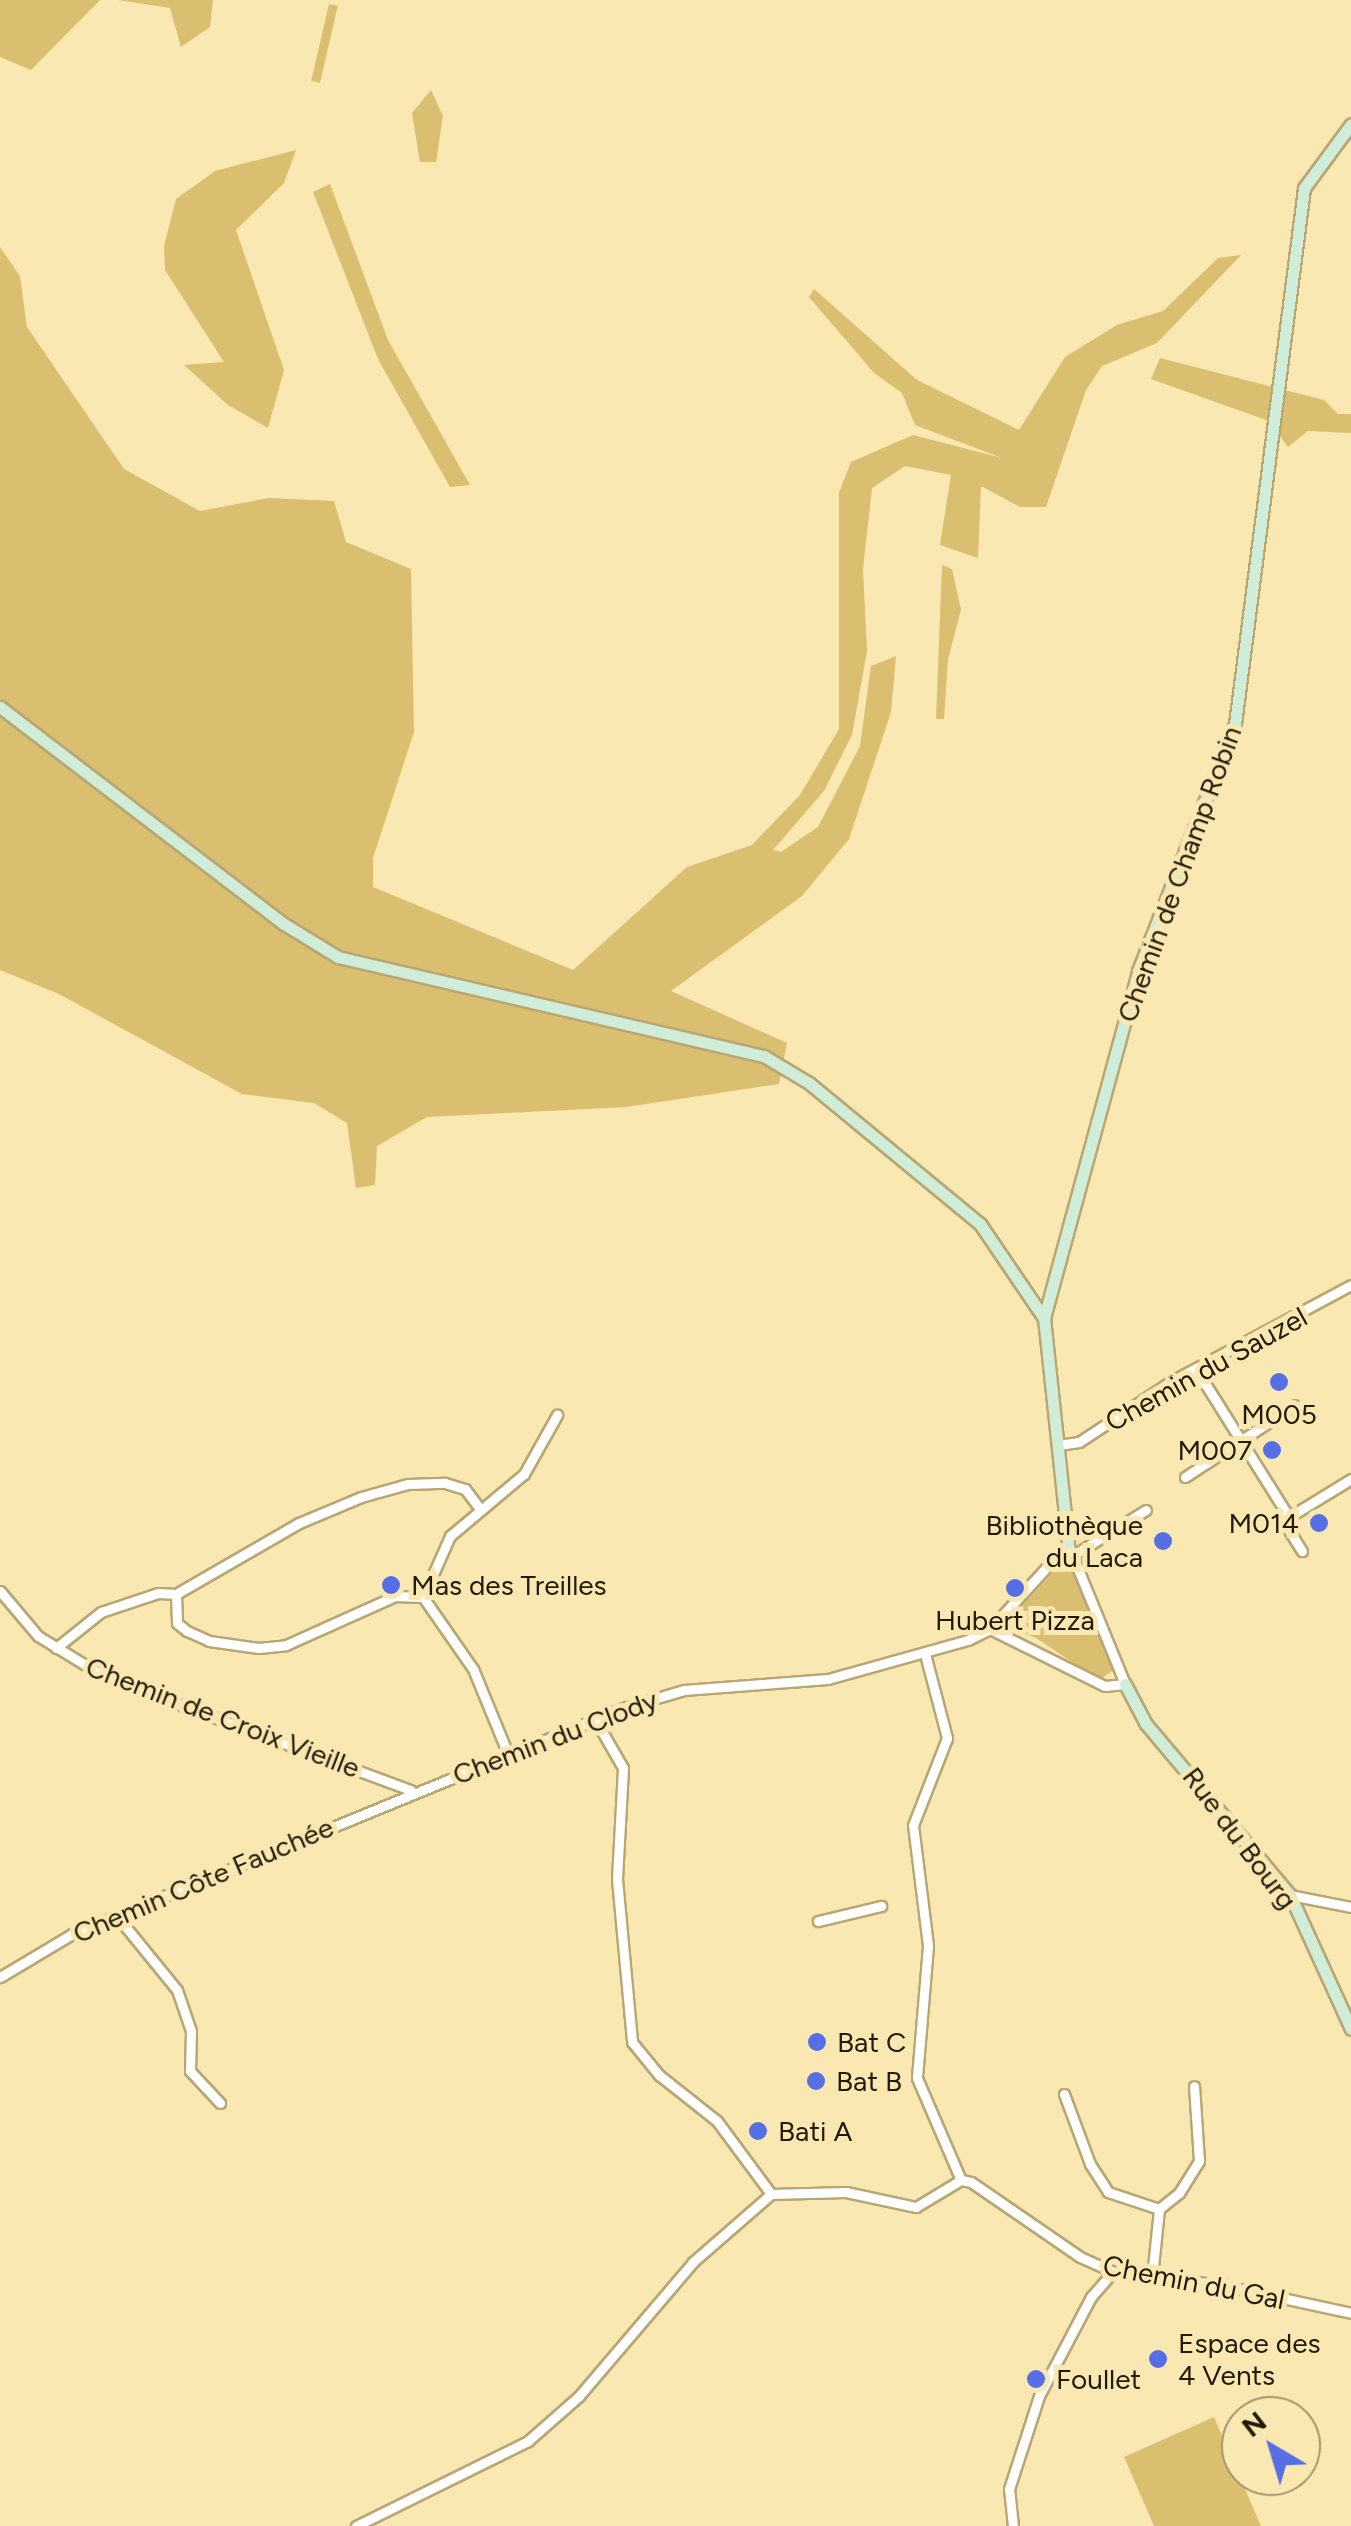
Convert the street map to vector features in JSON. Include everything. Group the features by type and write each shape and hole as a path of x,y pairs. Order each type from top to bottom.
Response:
{"street":[{"name":"Chemin de Champ Robin","path":"1044,1318 1138,971 1235,724 1296,228 1307,178 1351,124"},
{"path":"0,708 284,924 338,956 373,970 725,1046 786,1067 980,1224 1044,1318 1070,1550 1125,1684 1106,1686 990,1629 1070,1550 1146,1510"},
{"name":"Chemin du Sauzel","path":"1058,1445 1079,1442 1196,1368 1351,1285"},
{"path":"1196,1368 1289,1517"},
{"path":"1185,1478 1296,1404"},
{"path":"423,1596 450,1536 524,1474 558,1415"},
{"path":"1302,1551 1285,1524 1289,1517 1351,1479"},
{"path":"56,1648 101,1612 158,1592 176,1594 299,1523 408,1484 465,1489 482,1510"},
{"name":"Chemin de Croix Vieille","path":"0,1591 56,1648 105,1677 411,1790"},
{"path":"176,1594 178,1623 187,1630 210,1641 260,1648 286,1645 394,1596 423,1596"},
{"path":"423,1596 466,1655 510,1759"},
{"name":"Chemin du Clody","path":"411,1790 510,1759 684,1690 828,1679 924,1654 990,1629"},
{"path":"356,2526 528,2441 579,2396 693,2262 771,2194 846,2192 916,2206 961,2180 917,2078 928,1946 914,1825 947,1738 924,1654"},
{"name":"Rue du Bourg","path":"1125,1684 1138,1712 1290,1896 1351,2030"},
{"path":"596,1722 623,1768 618,1879 632,2042 659,2075 717,2121 771,2194"},
{"name":"Chemin Côte Fauchée","path":"0,1977 116,1915 411,1790"},
{"path":"1290,1896 1351,1907"},
{"path":"818,1921 881,1906"},
{"path":"116,1915 176,1990 190,2031 190,2071 220,2103"},
{"path":"1152,2277 1159,2209 1179,2193 1199,2161 1194,2086"},
{"path":"1064,2094 1108,2192 1159,2209"},
{"name":"Chemin du Gal","path":"961,2180 1113,2272 1351,2313"},
{"path":"1013,2526 1009,2490 1039,2396 1091,2297 1113,2272"}],"shaded area":[{"path":"0,0 100,0 31,70 0,57"},
{"path":"118,0 213,0 210,27 181,47 170,8"},
{"path":"329,4 338,6 320,83 311,81"},
{"path":"431,90 443,116 436,162 420,162 412,113"},
{"path":"296,150 284,183 236,230 284,370 268,428 228,405 184,365 224,362 165,270 164,246 176,199 215,171"},
{"path":"330,184 388,340 470,485 450,487 378,359 313,192"},
{"path":"0,247 20,276 27,327 124,469 200,511 269,498 334,501 346,542 411,569 414,732 373,858 373,887 573,970 687,867 752,845 800,795 839,729 839,492 851,462 913,435 1002,458 915,425 902,393 874,373 809,297 814,289 917,380 1019,430 1065,357 1117,325 1163,311 1218,258 1241,255 1157,343 1102,366 1086,390 1046,507 1020,507 981,486 978,558 940,545 951,475 905,466 872,488 863,569 867,651 852,735 824,791 773,850 781,852 818,827 860,746 871,666 896,656 891,712 849,839 802,896 671,991 787,1043 779,1084 626,1107 427,1117 377,1146 375,1185 356,1188 347,1123 314,1103 242,1094 59,994 0,970"},
{"path":"1160,358 1324,400 1338,414 1351,414 1351,433 1308,431 1288,447 1269,421 1151,379"},
{"path":"942,565 952,569 961,610 948,659 944,719 936,719"},
{"path":"1068,1557 1115,1669 1099,1680 1036,1638 1003,1626"},
{"path":"1214,2417 1221,2433 1221,2496 1248,2496 1261,2526 1154,2526 1124,2457"}],"place":[{"name":"M005","path":"1279,1382"},
{"name":"M007","path":"1272,1450"},
{"name":"M014","path":"1319,1523"},
{"name":"Bibliothèque du Laca","path":"1163,1541"},
{"name":"Mas des Treilles","path":"391,1585"},
{"name":"Hubert Pizza","path":"1015,1588"},
{"name":"Bat C","path":"817,2042"},
{"name":"Bat B","path":"816,2081"},
{"name":"Bati A","path":"758,2131"},
{"name":"Espace des 4 Vents","path":"1158,2359"},
{"name":"Foullet","path":"1036,2379"}]}
